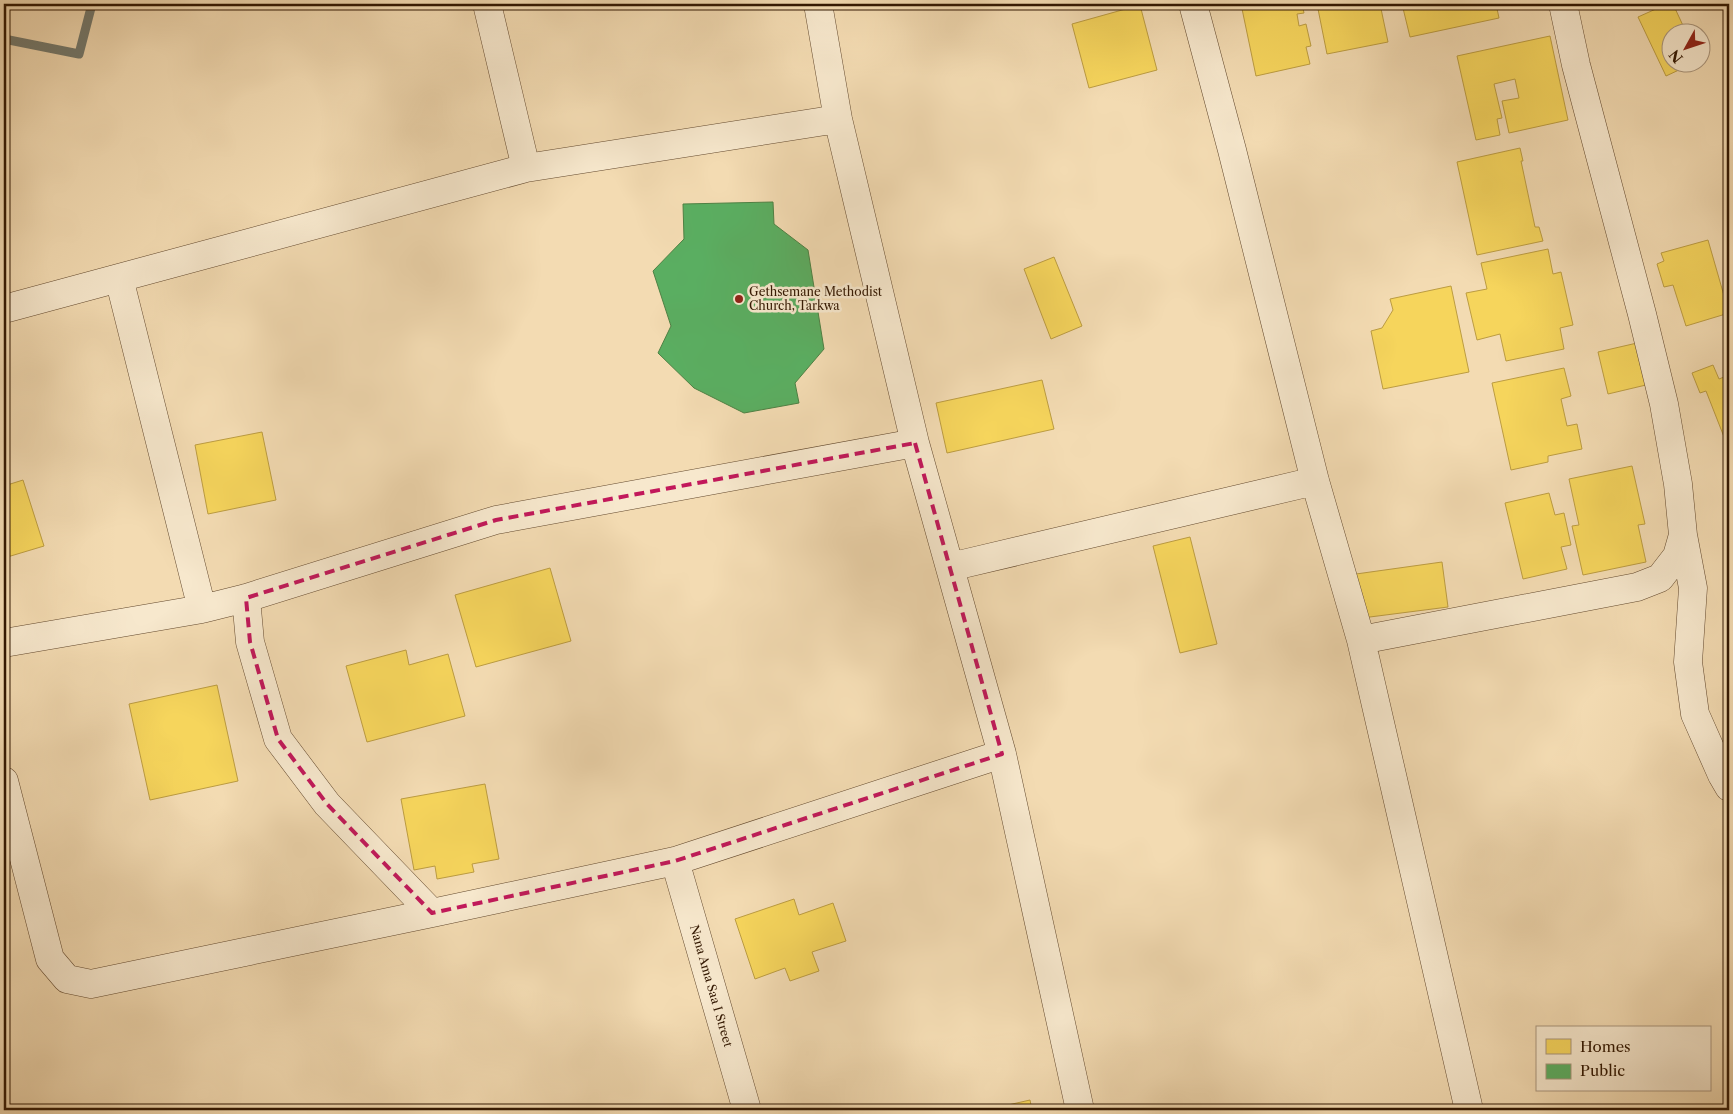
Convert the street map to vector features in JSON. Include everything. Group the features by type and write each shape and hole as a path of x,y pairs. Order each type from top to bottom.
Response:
{"street":[{"path":"487,4 526,168"},
{"path":"818,4 838,119 914,443 1002,754 1080,1110"},
{"path":"1193,4 1232,150 1315,481 1361,640 1469,1110"},
{"path":"1563,4 1576,65 1664,404 1678,484 1683,535 1693,588 1688,662 1695,714 1729,787"},
{"path":"4,309 526,168 838,119"},
{"path":"119,278 202,609"},
{"path":"4,643 202,609 246,598 496,520 914,443"},
{"path":"950,567 1315,481"},
{"path":"1361,640 1650,583 1660,578 1671,566 1677,556 1683,535"},
{"path":"246,598 250,642 278,739 327,804 432,914"},
{"path":"4,781 50,959 67,979 91,984 432,914 675,861 1002,754"},
{"name":"Nana Ama Saa I Street","path":"675,861 747,1110"}],"highlighted area":[{"path":"915,443 1002,754 675,861 432,913 327,804 278,739 250,642 246,598 496,520"}],"building: Homes":[{"path":"1241,4 1302,4 1304,13 1297,14 1299,26 1306,24 1311,46 1306,47 1310,64 1256,76"},
{"path":"1317,4 1380,4 1388,42 1327,54"},
{"path":"1402,4 1496,4 1499,18 1410,37"},
{"path":"1667,4 1673,4 1681,22 1660,22 1660,63 1638,17"},
{"path":"1140,5 1157,70 1089,88 1072,24"},
{"path":"1550,36 1568,120 1509,133 1502,101 1519,98 1515,79 1494,84 1502,118 1497,119 1500,135 1476,140 1457,56"},
{"path":"1664,72 1675,72 1666,76"},
{"path":"1520,148 1535,227 1539,227 1543,241 1477,255 1457,162"},
{"path":"1708,240 1729,313 1686,326 1673,285 1664,287 1657,264 1664,261 1661,253"},
{"path":"1548,249 1553,274 1561,272 1573,325 1560,328 1564,349 1506,361 1500,334 1477,340 1466,293 1487,289 1481,263"},
{"path":"1054,257 1082,326 1051,339 1024,269"},
{"path":"1451,286 1469,372 1383,389 1371,331 1382,328 1393,310 1390,299"},
{"path":"1637,343 1646,385 1608,394 1598,352"},
{"path":"1713,365 1719,379 1729,375 1729,441 1726,442 1706,391 1700,393 1692,373"},
{"path":"1564,368 1571,396 1561,399 1567,426 1577,424 1582,449 1548,456 1548,462 1511,470 1492,383"},
{"path":"1042,380 1054,429 947,453 936,403"},
{"path":"262,432 276,500 208,514 195,445"},
{"path":"1632,466 1645,524 1638,525 1646,562 1583,575 1572,526 1579,525 1569,479"},
{"path":"23,480 44,546 4,558 4,486"},
{"path":"1549,493 1555,515 1564,513 1571,545 1561,547 1567,569 1523,579 1505,503"},
{"path":"1190,537 1217,644 1180,653 1153,546"},
{"path":"1442,562 1448,607 1362,618 1356,574"},
{"path":"550,568 571,641 476,667 455,595"},
{"path":"406,650 409,665 448,654 465,716 367,742 346,666"},
{"path":"217,685 238,781 150,800 129,704"},
{"path":"485,784 499,859 472,864 474,872 437,879 435,866 414,870 401,799"},
{"path":"794,899 799,915 833,903 846,941 812,952 819,971 790,981 785,968 755,979 735,919"},
{"path":"1030,1100 1032,1110 986,1110"}],"building: Public":[{"name":"Gethsemane Methodist Church, Tarkwa","path":"773,202 774,224 808,250 824,349 795,383 799,403 744,413 694,388 658,353 671,326 653,271 684,239 683,204"}],"waterway":[{"path":"4,39 79,54 92,4"}],"place":[{"name":"Gethsemane Methodist Church, Tarkwa","path":"739,299"}]}
